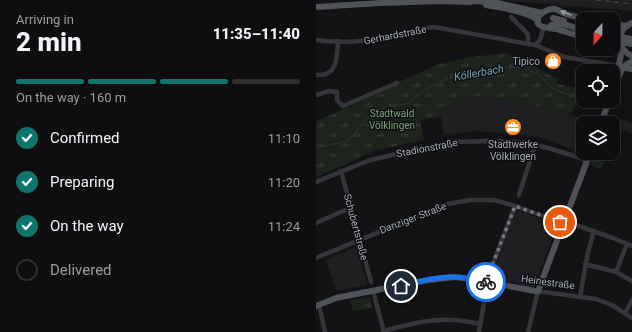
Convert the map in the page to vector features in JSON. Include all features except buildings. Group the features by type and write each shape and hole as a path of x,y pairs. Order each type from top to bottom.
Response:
{"main road":[{"path":"316,7 441,1 469,2 524,13 534,17 538,20 539,24 576,35"},
{"path":"469,2 475,1 498,3 544,12 550,14 553,18 576,25"},
{"path":"538,20 539,16 544,12 554,8 576,16"},
{"path":"547,27 553,21 553,18"},
{"path":"547,27 555,24 563,24 576,29"},
{"path":"620,67 622,47 620,39 621,34 630,24"},
{"path":"620,39 632,39"},
{"path":"620,41 632,44"},
{"path":"622,47 632,56"},
{"path":"621,64 632,62"},
{"path":"621,64 632,69"},
{"path":"538,291 562,221 587,160"},
{"name":"Heinestraße","path":"318,305 336,298 448,277 471,279 538,291"}],"street":[{"path":"511,17 527,33 528,44"},
{"name":"Gerhardstraße","path":"316,40 358,42 434,27 535,45 564,57 621,64"},
{"path":"535,45 540,40 547,27"},
{"path":"316,75 330,72 334,66 338,42"},
{"path":"316,95 329,91 337,92 337,100 343,106 397,83"},
{"name":"Stadionstraße","path":"316,182 370,160 419,148 452,142 516,142 536,145 584,159 585,166"},
{"path":"519,194 536,145"},
{"name":"Schubertstraße","path":"341,172 371,282"},
{"name":"Danziger Straße","path":"316,258 447,204 470,200 494,200 594,231 630,245"},
{"path":"479,332 489,274 515,206"},
{"path":"316,223 350,208"},
{"path":"580,297 585,264 594,231"},
{"path":"616,272 630,245"},
{"path":"585,264 616,272 632,281"},
{"path":"373,291 384,331 422,322 440,320 480,324"},
{"path":"528,332 538,291"},
{"name":"Heinestraße","path":"538,291 603,301 632,318"},
{"path":"625,313 632,300"},
{"path":"318,305 325,332"}],"shaded area":[{"path":"505,0 632,0 632,11 509,1"},
{"name":"Stadtwerke Völklingen","path":"476,96 490,97 529,104 576,116 576,150 543,138 527,135 476,131 444,135 440,110 453,106 455,103"},
{"path":"621,119 632,123 632,134 620,129"},
{"path":"516,210 557,225 534,288 491,277"},
{"path":"356,247 368,285 336,291 326,260"}],"green space":[{"name":"Stadtwald Völklingen","path":"507,53 558,79 557,84 576,88 576,104 570,114 529,104 476,96 440,110 441,116 420,120 424,140 377,150 316,177 316,121 394,87 397,83 439,64 471,57"},
{"path":"591,160 605,160 601,170 590,164"},
{"path":"370,297 372,308 353,311 350,300"}],"waterway":[{"name":"Köllerbach","path":"316,148 343,142 351,138 368,117 376,111 388,106 406,104 425,90 446,79 469,73 508,67 522,68 536,73 554,89 576,96"}],"railway":[{"path":"596,0 632,4"}],"way so far":[{"path":"486,282 488,282 489,274 515,206 560,222"}],"place":[{"name":"Tipico","path":"553,61"},
{"name":"Stadtwerke Völklingen","path":"513,127"}],"route":[{"path":"401,286 428,280 454,277 486,282"}]}
